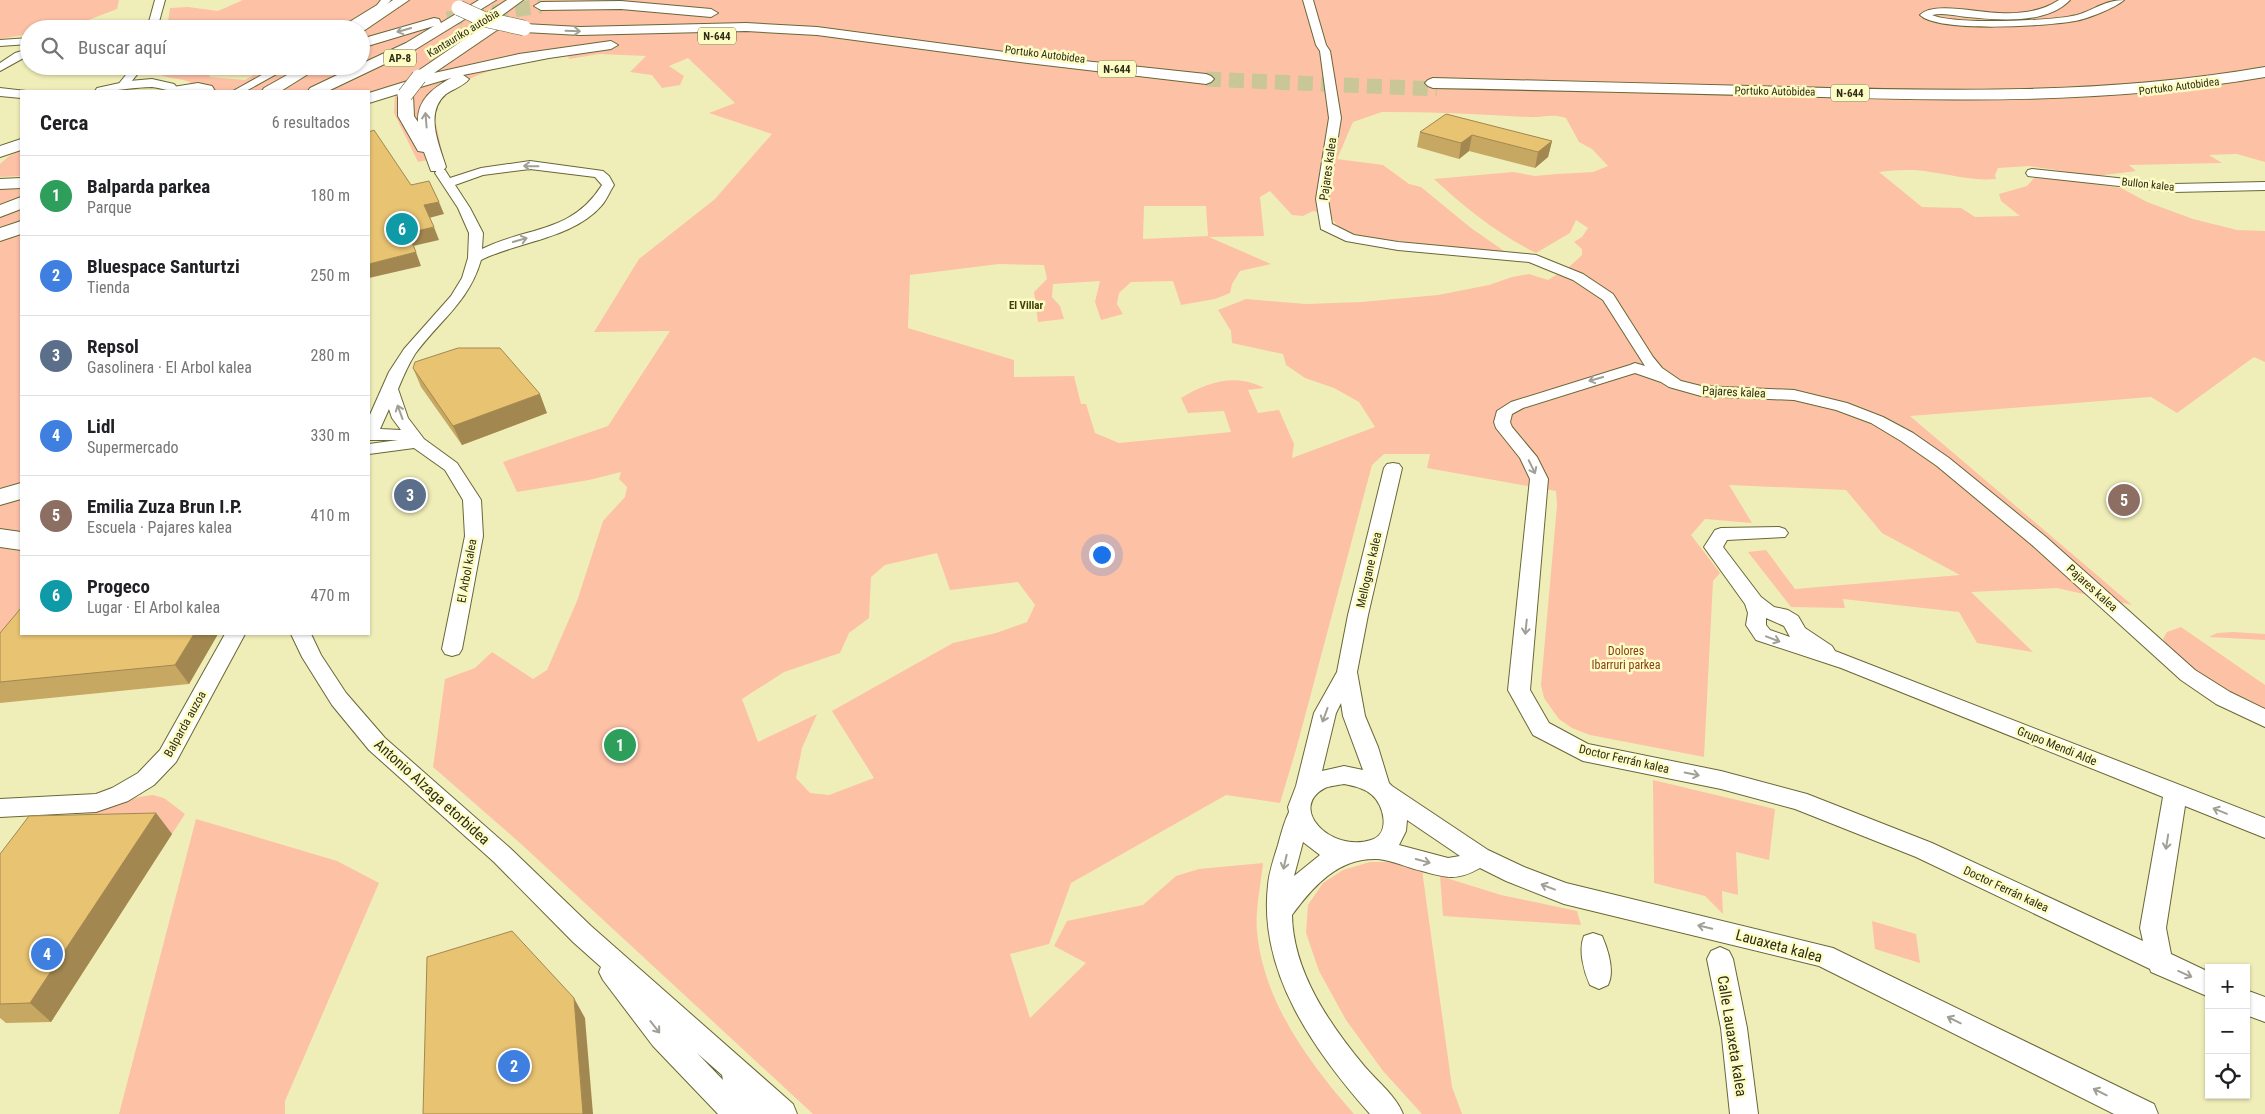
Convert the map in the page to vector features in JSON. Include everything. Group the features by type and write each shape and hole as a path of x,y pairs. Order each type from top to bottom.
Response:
{"highway":[{"path":"370,21 402,0"},
{"name":"Kantauriko autobia","path":"370,65 411,46 489,0"},
{"name":"AP-8","path":"370,72 419,48 498,0"},
{"name":"Kantauriko autobia","path":"416,69 516,0"},
{"name":"N-644","path":"677,0 727,11"},
{"path":"437,167 406,116 405,95 416,69 538,3"},
{"name":"N-644","path":"538,3 642,6 797,22"},
{"path":"456,4 473,16 524,28 580,31 711,27 772,28 841,34 905,43"},
{"name":"N-644","path":"744,14 797,22"},
{"path":"370,41 392,33 447,19"},
{"name":"Portuko Autobidea","path":"797,22 1209,76 1028,59 905,43"},
{"name":"N-644","path":"370,98 466,70 529,58 636,42 712,36 803,36 905,43"},
{"name":"N-644","path":"437,167 425,119 426,106 432,98 448,86 469,76 529,58"},
{"name":"Portuko Autobidea","path":"2265,72 2216,82 2120,92 1992,97 1435,86 2028,104 2152,100 2265,87"},
{"path":"263,90 286,75"},
{"path":"272,90 298,75"},
{"path":"284,90 306,75"},
{"name":"Kantauriko autobia","path":"318,90 350,75"},
{"name":"AP-8","path":"334,90 364,75"},
{"path":"356,90 379,80"},
{"path":"0,184 20,183"},
{"path":"0,211 20,203"},
{"path":"0,224 20,216"},
{"path":"0,235 20,227"},
{"path":"0,498 20,491"},
{"path":"0,538 20,542"}],"main road":[{"path":"106,90 122,86 154,84 167,86 173,90"},
{"path":"0,92 20,94"},
{"path":"0,98 20,100"}],"street":[{"path":"154,20 160,0"},
{"path":"358,20 380,7 386,0"},
{"name":"Pajares kalea","path":"1308,0 1321,45 1325,51 1335,118 1322,199 1326,226 1351,238 1398,246 1531,258 1578,277 1608,296 1641,364 1675,384 1701,391 1794,396 1841,406 1877,420 1899,432 1943,462 2039,541 2188,675 2223,698 2265,719"},
{"path":"2065,0 2048,10 2010,16 1942,12 1929,12 1925,15 1932,20 1953,23 2063,20 2096,11 2119,0"},
{"path":"0,42 20,41"},
{"path":"0,68 20,56"},
{"path":"122,86 131,75"},
{"path":"151,75 154,84"},
{"path":"240,90 269,75"},
{"path":"173,90 198,86 209,90"},
{"path":"447,183 481,172 519,166 554,167 598,174 605,179 608,185 592,206 574,222 553,231 501,246 475,258"},
{"path":"437,167 481,172"},
{"path":"370,437 389,387 409,352 457,298 470,278 475,258 476,233 464,208 437,167"},
{"name":"Bullon kalea","path":"2032,173 2174,188 2265,186"},
{"name":"Doctor Ferrán kalea","path":"1641,364 1517,404 1505,412 1502,422 1528,457 1538,479 1519,690 1541,729 1582,752 1721,780 1799,801 1924,850 2160,964"},
{"name":"El Arbol kalea","path":"389,387 400,418 416,440 451,467 472,500 474,536 452,649"},
{"path":"370,440 416,440"},
{"path":"370,440 396,446 416,440"},
{"name":"Mellogane kalea","path":"1307,788 1325,713 1347,672 1393,468"},
{"name":"Grupo Mendi Alde","path":"1779,533 1721,534 1714,546 1754,602 1758,613 1755,622 1756,628 1763,635 1848,663 2265,828"},
{"name":"Balparda auzoa","path":"0,808 96,803 120,795 146,779 168,756 236,635"},
{"name":"Antonio Alzaga etorbidea","path":"301,635 312,657 339,699 377,744 502,855 582,934 734,1068 783,1114"},
{"name":"Mellogane kalea","path":"1347,672 1354,716 1381,790"},
{"path":"1299,815 1304,828 1314,840 1328,848 1344,853 1359,853 1376,849 1388,841 1395,830 1396,817 1392,804 1381,790 1359,778 1344,775 1330,776 1317,781 1307,788 1299,801 1299,815 1284,863 1280,886 1283,940 1292,971 1305,1002 1330,1044 1362,1086 1389,1114"},
{"name":"Lauaxeta kalea","path":"1381,790 1480,857 1564,893 1824,956 2144,1114"},
{"path":"2175,794 2153,928 2160,964 2205,983"},
{"path":"1376,849 1448,868 1461,867 1480,857"},
{"path":"1280,912 1294,891 1317,868 1344,853"},
{"name":"Antonio Alzaga etorbidea","path":"582,934 663,1037 737,1114"},
{"name":"Calle Lauaxeta kalea","path":"1725,976 1734,1028 1744,1114"},
{"path":"2250,1004 2265,1010"},
{"path":"734,1068 742,1094 762,1114"}],"green space":[{"path":"0,0 119,0 117,9 88,20 20,20 20,36 0,39"},
{"name":"Dolores Ibarruri parkea","path":"243,0 2265,0 2265,162 2237,154 2209,155 2222,163 2129,165 2136,171 2096,176 2029,166 1998,168 1995,175 1996,179 1971,178 1918,170 1879,172 1922,207 1961,208 1975,217 2020,216 2001,201 1999,194 2027,186 2034,178 2060,179 2121,188 2147,202 2193,219 2237,230 2265,231 2265,362 2254,357 2177,413 2151,397 1910,416 2132,605 2057,588 1971,592 2033,652 1977,643 1959,612 1843,599 1845,608 1791,607 1748,552 1766,550 1795,589 1960,575 1882,533 1846,490 1729,485 1752,523 1705,519 1691,535 1720,573 1713,581 1704,757 1590,735 1572,728 1559,719 1544,698 1541,685 1557,505 1556,491 1427,468 1430,454 1384,454 1372,465 1280,803 1226,795 1071,883 1049,944 1010,954 1030,1018 1086,963 1054,946 1067,921 1143,905 1176,876 1199,869 1263,863 1257,906 1257,931 1261,957 1268,982 1278,1006 1305,1052 1354,1114 813,1114 520,843 433,767 445,679 475,668 492,652 533,679 547,670 577,601 603,521 625,497 627,487 619,479 621,472 589,480 517,492 503,462 608,426 670,331 594,332 639,259 715,199 772,134 709,113 735,103 688,58 669,66 684,76 680,85 662,88 652,75 630,72 646,56 599,54 569,59 568,55 494,70 460,84 445,95 433,109 443,157 418,162 394,113 395,93 370,102 370,90 192,90 190,82 161,75 210,75 209,77 245,80 254,75 370,75 370,20 168,20 170,8 188,7 218,11","holes":["1382,112 1528,117 1551,116 1566,118 1579,142 1592,149 1608,166 1593,172 1535,176 1513,172 1434,179 1482,220 1536,253 1570,233 1576,220 1588,228 1582,237 1574,242 1582,249 1582,255 1569,267 1548,280 1529,274 1512,277 1489,285 1438,295 1361,302 1306,304 1246,299 1218,310 1231,331 1232,343 1283,354 1286,365 1305,378 1334,388 1359,402 1375,427 1292,458 1294,444 1279,410 1258,413 1248,390 1264,388 1253,383 1232,380 1211,384 1181,398 1188,413 1224,411 1231,432 1119,443 1095,433 1086,404 1081,404 1074,376 1014,377 1014,360 908,328 910,275 999,264 1044,265 1047,279 1034,292 1038,322 1064,319 1060,306 1052,297 1053,284 1100,281 1095,302 1101,320 1123,314 1117,304 1119,293 1131,282 1173,281 1181,305 1215,299 1230,293 1232,284 1240,271 1271,264 1209,237 1264,236 1260,197 1270,191 1292,215 1303,216 1313,211 1330,215 1343,230 1362,237 1507,253 1471,228 1421,187 1409,184 1383,165 1337,159 1353,122","1144,206 1206,206 1208,236 1143,239","937,553 950,590 1018,582 1035,605 1027,622 996,633 953,643 832,711 874,778 829,795 810,793 796,778 802,748 817,714 758,742 742,699 784,672 840,653 849,633 869,618 871,577 885,565"]},
{"path":"20,150 20,176 0,177 0,164 9,156"},
{"path":"20,179 20,635 0,672 0,189"},
{"path":"2181,627 2265,685 2265,712 2209,682 2172,651 2163,639 2167,632"},
{"path":"2217,633 2265,634 2265,640 2209,637"},
{"path":"1653,780 1775,809 1769,860 1736,852 1738,895 1722,891 1723,914 1705,896 1654,883"},
{"path":"153,795 164,798 185,814 172,834 151,834 75,816 143,796"},
{"path":"196,819 337,861 379,883 285,1101 285,1114 119,1114"},
{"path":"1370,862 1397,862 1422,870 1452,1087 1462,1114 1422,1114 1383,1071 1346,1020 1319,971 1306,933 1308,905 1323,883 1343,870"},
{"path":"1440,876 1501,895 1577,911 1581,925 1443,916"},
{"path":"1872,921 1916,934 1920,963 1875,949"}],"building":[{"path":"1446,114 1552,141 1538,152 1472,135 1461,143 1420,132"},
{"path":"374,130 411,185 429,181 439,202 424,205 434,227 408,233 416,252 370,264 370,132"},
{"path":"458,348 500,348 540,394 453,426 413,368 415,362"},
{"path":"20,609 20,635 193,635 175,665 0,682 0,633"},
{"path":"156,813 30,1003 0,1004 0,854 29,816"},
{"path":"512,931 574,998 583,1114 423,1114 427,957"}],"tunnel":[{"path":"447,19 541,6"},
{"path":"1206,79 1437,89"}],"place":[{"name":"Progeco","path":"402,229"},
{"name":"Repsol","path":"410,495"},
{"name":"Emilia Zuza Brun I.P.","path":"2124,500"},
{"name":"Balparda parkea","path":"620,745"},
{"name":"Lidl","path":"47,954"},
{"name":"Bluespace Santurtzi","path":"514,1066"}],"district":[{"name":"El Villar","path":"1026,305"}]}
